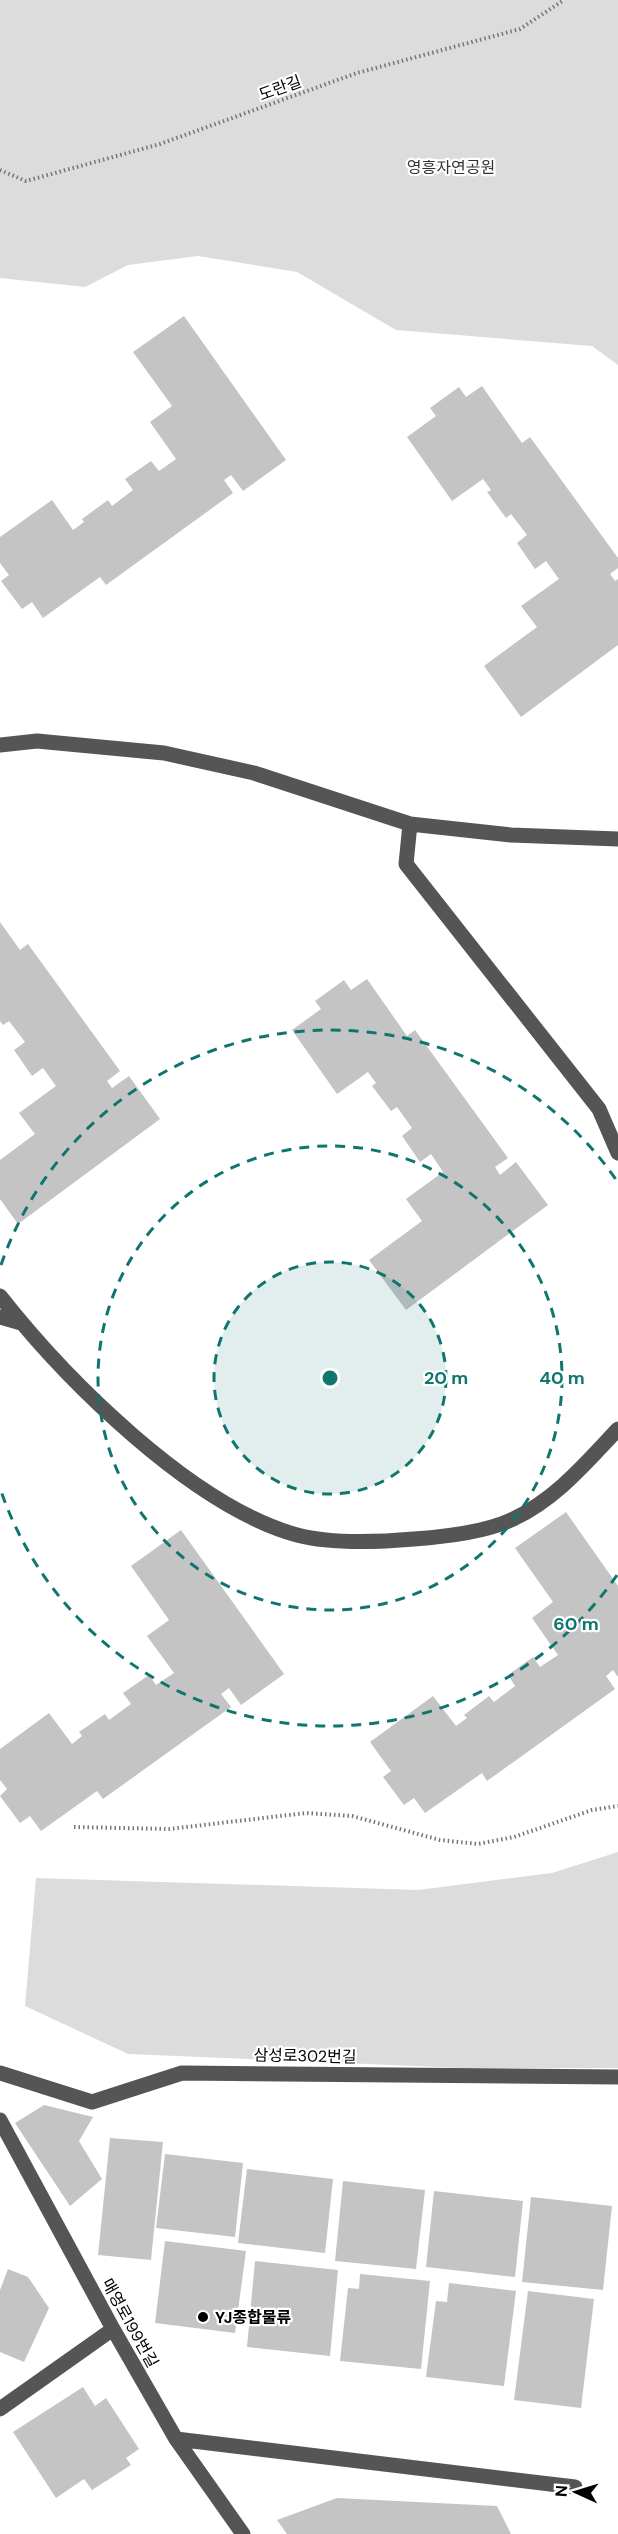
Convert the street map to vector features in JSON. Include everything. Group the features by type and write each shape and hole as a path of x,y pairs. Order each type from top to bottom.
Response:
{"street":[{"path":"0,746 37,741 164,753 254,773 410,824 511,835 618,839"},
{"path":"410,824 406,864 599,1109 618,1153"},
{"path":"0,1296 21,1323 125,1430 225,1505 297,1535 373,1543 445,1537 511,1520 561,1488 618,1429"},
{"path":"0,1317 21,1323"},
{"name":"삼성로302번길","path":"0,2073 92,2102 182,2073 618,2077"},
{"name":"매영로199번길","path":"0,2121 112,2329 176,2439 243,2534"},
{"path":"0,2409 112,2329"},
{"path":"176,2439 575,2487"}],"path":[{"name":"도란길","path":"0,170 26,181 160,144 357,73 520,29 564,0"},
{"path":"74,1827 169,1829 306,1813 352,1816 440,1840 478,1844 514,1837 592,1810 618,1806"}],"green space":[{"name":"영흥자연공원","path":"0,0 618,0 618,365 592,346 396,330 297,272 198,256 128,265 85,287 0,278"},
{"path":"618,1852 618,2068 463,2068 128,2054 25,2006 36,1878 418,1890 552,1873"}],"building":[{"path":"184,316 286,460 243,491 231,475 224,480 233,493 106,585 100,577 43,618 32,602 22,609 1,581 9,575 0,563 0,537 52,500 73,530 84,522 82,519 108,500 112,506 133,490 125,479 151,461 159,471 176,459 150,422 172,406 133,352"},
{"path":"482,386 522,443 530,437 618,558 618,568 610,574 615,581 618,579 618,645 521,717 484,666 537,627 521,606 559,579 546,561 535,569 517,543 527,535 511,514 506,518 487,492 491,490 483,479 452,501 407,437 436,416 430,408 459,387 466,397"},
{"path":"0,922 20,950 28,944 120,1071 107,1081 112,1088 129,1076 160,1119 18,1224 0,1199 0,1160 35,1134 19,1113 56,1086 43,1068 32,1076 14,1050 25,1042 9,1021 3,1025 0,1021"},
{"path":"367,979 407,1036 415,1030 508,1158 495,1167 500,1175 516,1162 548,1205 406,1310 369,1260 422,1221 406,1199 443,1172 431,1154 420,1162 402,1136 412,1128 397,1107 391,1111 372,1086 376,1083 368,1072 337,1094 292,1030 321,1009 315,1001 344,980 351,990"},
{"path":"566,1512 618,1586 618,1677 613,1670 606,1676 615,1689 487,1781 482,1773 425,1813 414,1798 404,1805 383,1777 391,1771 370,1742 433,1696 456,1726 467,1718 464,1715 489,1696 494,1702 515,1686 508,1675 533,1657 540,1667 558,1655 532,1618 553,1602 515,1548"},
{"path":"181,1530 284,1674 241,1705 229,1688 221,1694 231,1707 103,1799 97,1791 41,1831 30,1816 20,1823 0,1796 7,1789 0,1780 0,1749 49,1713 72,1744 82,1736 79,1732 105,1714 109,1720 131,1704 123,1693 149,1675 156,1685 174,1673 147,1636 169,1620 131,1566"},
{"path":"44,2105 93,2117 79,2141 102,2179 70,2206 15,2123"},
{"path":"110,2138 163,2142 151,2260 98,2255"},
{"path":"165,2154 243,2163 235,2237 156,2228"},
{"path":"247,2169 333,2179 325,2253 238,2243"},
{"path":"343,2181 425,2190 416,2269 335,2261"},
{"path":"434,2191 523,2201 515,2277 426,2267"},
{"path":"531,2197 612,2206 603,2290 522,2282"},
{"path":"165,2241 246,2251 235,2333 155,2323"},
{"path":"255,2261 338,2270 330,2356 247,2347"},
{"path":"8,2269 28,2277 49,2308 24,2362 0,2352 0,2290"},
{"path":"360,2274 430,2281 421,2369 340,2361 348,2288 359,2289"},
{"path":"449,2283 516,2291 504,2386 426,2377 436,2301 447,2302"},
{"path":"528,2291 594,2299 581,2408 514,2400"},
{"path":"83,2387 95,2406 106,2398 139,2449 126,2458 131,2465 92,2490 84,2479 56,2498 13,2432"},
{"path":"337,2498 497,2506 511,2534 287,2534 277,2520"}],"place":[{"name":"YJ종합물류","path":"203,2317"}]}
